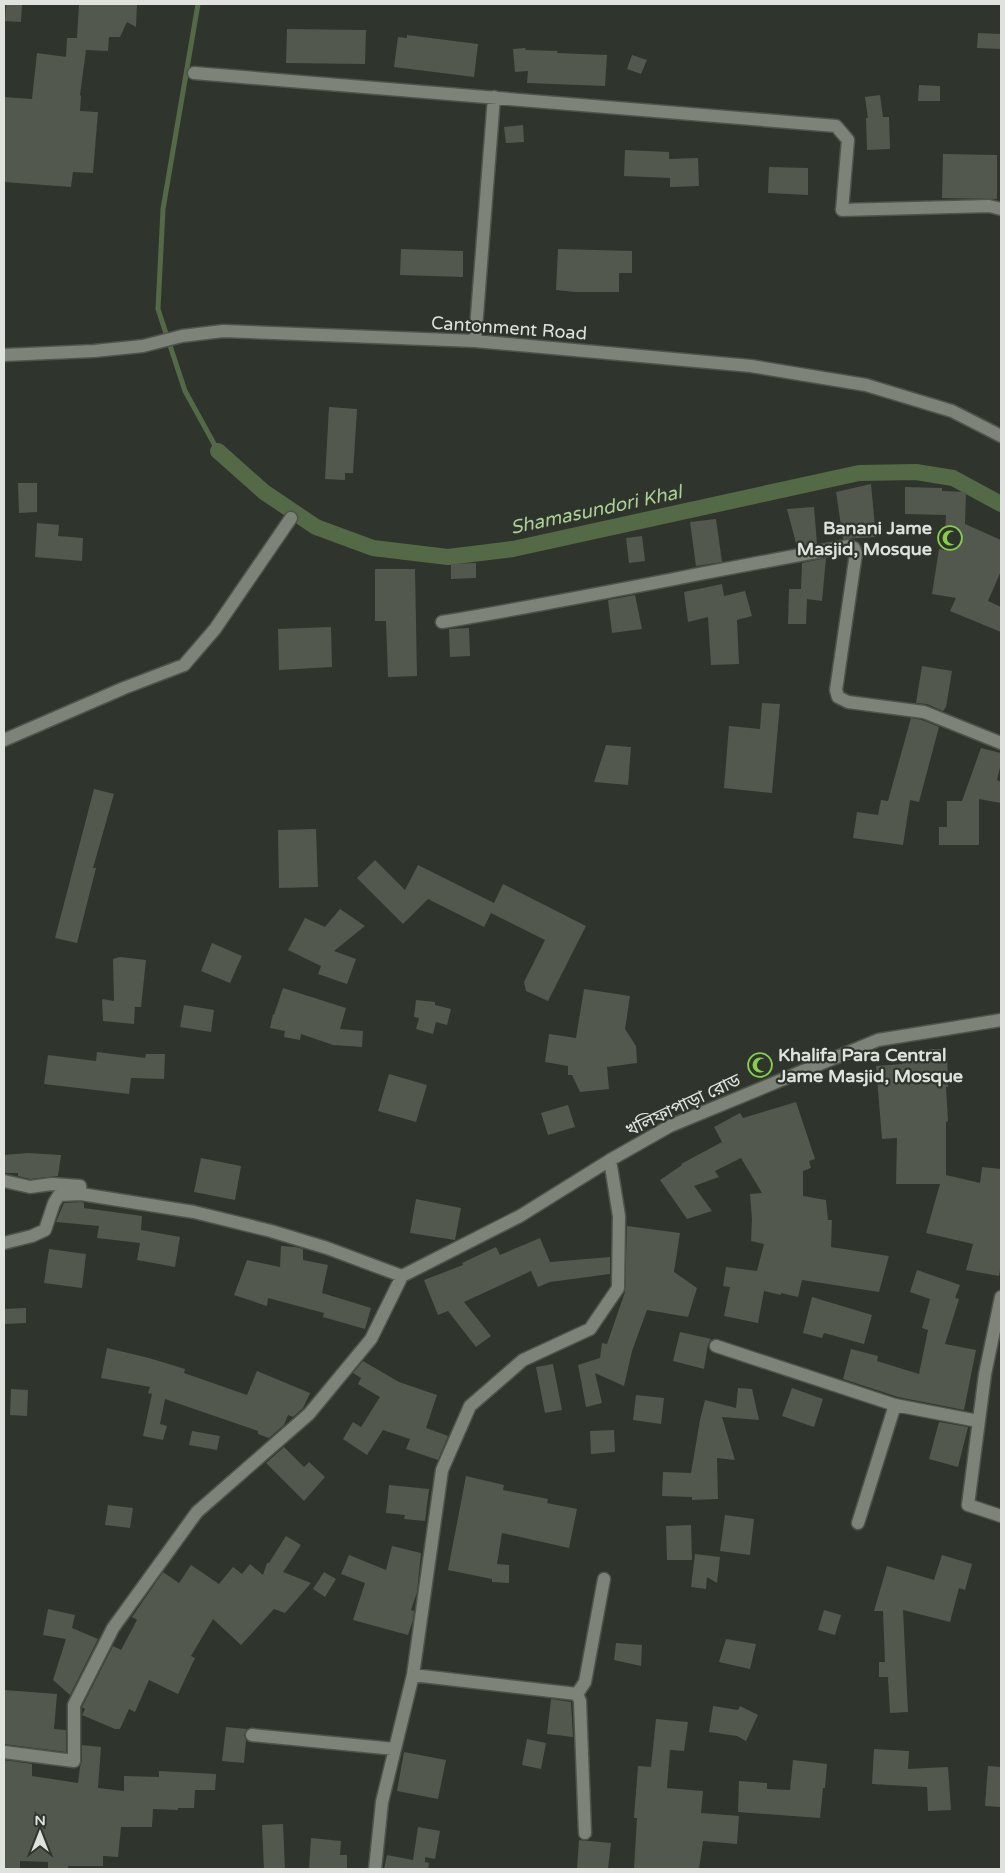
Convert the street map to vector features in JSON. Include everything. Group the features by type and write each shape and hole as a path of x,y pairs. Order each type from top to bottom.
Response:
{"street":[{"path":"194,73 836,126 848,140 842,210 989,206 1001,209"},
{"path":"475,341 494,97"},
{"name":"Cantonment Road","path":"4,355 94,351 143,346 182,336 223,331 475,341 751,366 866,385 952,411 1001,436"},
{"path":"4,740 124,688 184,665 215,629 291,518"},
{"path":"442,622 546,605 732,567 850,546 854,548 856,553 836,690 838,697 848,702 924,712 1001,743"},
{"name":"খলিফাপাড়া রোড","path":"402,1276 520,1216 610,1160 670,1126 878,1040 1001,1020"},
{"path":"375,1869 382,1802 413,1674 442,1470 470,1406 523,1360 590,1329 618,1288 619,1216 610,1160"},
{"path":"4,1181 30,1187 52,1184 80,1186 81,1194"},
{"path":"4,1243 32,1236 45,1230 54,1203 59,1195 81,1194 194,1212 271,1231 327,1248 402,1276 371,1339 309,1414 197,1512 114,1628 74,1705 74,1761 4,1752"},
{"path":"1001,1297 985,1374 968,1505 1001,1516"},
{"path":"716,1346 895,1405 978,1420"},
{"path":"858,1523 895,1405"},
{"path":"577,1694 585,1682 604,1579"},
{"path":"413,1674 577,1694"},
{"path":"577,1694 580,1701 585,1833"},
{"path":"252,1735 395,1749"}],"building":[{"path":"6,4 22,4 21,22 5,21"},
{"path":"79,4 137,4 136,27 127,22 120,37 109,37 108,51 86,50 80,95 80,111 98,112 93,173 73,172 71,187 4,182 4,97 32,99 37,53 66,57 67,38 77,38"},
{"path":"287,29 366,30 365,64 286,63"},
{"path":"978,33 1001,34 1001,49 977,48"},
{"path":"407,35 478,44 474,77 394,67 398,37 407,38"},
{"path":"525,48 526,50 558,51 557,53 607,55 605,86 527,83 528,71 515,72 513,49"},
{"path":"632,55 647,60 641,74 627,69"},
{"path":"919,85 940,86 940,101 918,101"},
{"path":"880,95 883,117 889,117 890,149 867,150 866,118 868,118 865,97"},
{"path":"523,125 524,142 506,143 504,127"},
{"path":"625,150 669,152 669,159 698,158 699,186 670,187 670,178 624,176"},
{"path":"943,154 997,155 997,199 942,198"},
{"path":"769,167 808,168 808,195 768,193"},
{"path":"401,249 463,251 463,277 400,275"},
{"path":"558,249 632,251 632,273 619,273 619,292 556,290"},
{"path":"329,407 357,409 353,473 345,473 345,480 325,479"},
{"path":"18,483 37,483 37,512 19,513"},
{"path":"871,484 876,537 843,539 836,492"},
{"path":"905,487 942,488 942,491 966,492 965,524 1001,540 1001,571 988,601 1001,607 1001,632 950,611 956,598 932,594 939,549 944,550 946,515 905,514"},
{"path":"814,507 817,544 797,547 787,509"},
{"path":"716,519 722,562 696,566 690,522"},
{"path":"37,523 59,525 58,536 83,538 82,561 35,557"},
{"path":"642,536 645,561 629,563 626,538"},
{"path":"826,558 822,601 807,599 806,624 788,624 789,589 801,589 802,563"},
{"path":"476,563 476,578 451,579 451,564"},
{"path":"375,569 415,569 417,676 388,677 386,621 375,621"},
{"path":"722,584 724,596 745,591 752,616 737,620 739,664 711,665 708,617 688,622 684,592"},
{"path":"635,595 642,629 612,633 608,600"},
{"path":"331,627 332,667 279,670 278,629"},
{"path":"469,628 470,656 450,657 449,629"},
{"path":"922,666 952,671 946,707 943,711 927,704 916,703"},
{"path":"762,703 780,704 772,793 724,788 729,726 760,729"},
{"path":"911,718 939,727 919,802 910,800 903,845 853,838 857,812 878,815 881,800 888,801"},
{"path":"606,745 631,747 628,785 594,782"},
{"path":"981,748 1001,753 997,780 1001,782 1001,803 979,799 979,845 939,845 939,827 947,827 947,801 962,801"},
{"path":"94,789 114,794 93,868 96,868 77,943 55,938"},
{"path":"316,829 318,887 279,888 278,830"},
{"path":"375,860 405,890 418,865 494,903 503,884 586,926 548,1001 526,991 524,982 545,940 491,913 484,927 428,899 403,924 357,878"},
{"path":"340,909 365,926 334,951 356,959 347,984 318,974 321,966 288,950 305,918 325,927"},
{"path":"212,943 242,956 230,983 201,971"},
{"path":"120,957 146,960 141,1007 135,1007 134,1024 103,1021 102,999 114,1001 113,959"},
{"path":"283,988 346,1008 340,1029 363,1031 362,1047 333,1045 301,1034 300,1040 284,1037 285,1031 270,1028"},
{"path":"584,989 630,996 625,1029 636,1046 637,1063 607,1067 609,1089 580,1092 572,1075 568,1075 568,1066 545,1062 549,1034 576,1038"},
{"path":"416,1000 435,1002 435,1005 451,1009 447,1025 436,1022 433,1034 416,1029 419,1018 414,1017"},
{"path":"184,1005 214,1010 211,1032 180,1027"},
{"path":"929,1049 947,1049 948,1087 946,1087 948,1121 946,1122 946,1175 980,1183 982,1167 1001,1169 1001,1264 999,1276 966,1270 973,1244 926,1233 940,1184 896,1184 897,1138 882,1139 876,1066 902,1064 901,1054 929,1051"},
{"path":"97,1052 145,1058 146,1054 165,1054 164,1079 131,1078 129,1094 44,1084 48,1055 96,1061"},
{"path":"389,1074 427,1085 416,1122 378,1111"},
{"path":"796,1102 815,1159 809,1161 811,1168 803,1171 803,1196 826,1200 828,1220 832,1220 831,1247 889,1256 879,1292 802,1280 798,1297 764,1291 758,1323 724,1316 730,1287 723,1286 726,1267 757,1271 764,1244 751,1241 750,1194 762,1193 741,1158 715,1171 719,1177 694,1186 712,1211 687,1219 660,1180 681,1164 722,1142 714,1127 740,1113 743,1118"},
{"path":"568,1105 575,1127 548,1135 541,1113"},
{"path":"28,1153 61,1155 58,1176 30,1179 18,1176 18,1173 4,1173 4,1155"},
{"path":"201,1158 241,1166 235,1200 194,1192"},
{"path":"416,1199 461,1208 455,1240 410,1233"},
{"path":"64,1203 84,1203 84,1208 142,1216 141,1230 180,1237 175,1267 137,1260 140,1243 97,1238 99,1226 56,1222"},
{"path":"627,1226 680,1233 674,1272 697,1288 688,1317 647,1310 632,1351 624,1386 595,1373 602,1403 586,1407 578,1365 600,1358 602,1343 607,1344 625,1292"},
{"path":"540,1238 550,1262 610,1257 610,1274 550,1282 538,1287 531,1271 464,1302 491,1336 476,1347 448,1311 438,1315 424,1280 463,1265 462,1263 496,1247 500,1255"},
{"path":"281,1246 303,1249 303,1260 328,1265 322,1293 371,1308 365,1329 323,1317 324,1313 268,1298 267,1306 234,1295 247,1260 280,1267"},
{"path":"49,1249 86,1254 82,1288 44,1283"},
{"path":"917,1270 960,1285 955,1298 959,1299 945,1344 976,1350 964,1410 898,1397 843,1379 851,1349 878,1356 877,1361 919,1374 928,1330 922,1328 930,1299 910,1292"},
{"path":"812,1297 872,1315 864,1344 824,1333 822,1338 803,1333"},
{"path":"26,1308 26,1323 4,1324 4,1309"},
{"path":"680,1332 711,1339 708,1344 704,1369 673,1361"},
{"path":"107,1348 185,1369 184,1373 247,1395 257,1371 310,1393 303,1408 293,1417 288,1415 284,1425 269,1438 258,1434 258,1431 165,1399 160,1424 167,1426 163,1440 143,1436 152,1394 148,1393 150,1387 101,1378"},
{"path":"363,1361 399,1382 437,1395 426,1428 448,1436 438,1460 406,1449 410,1439 383,1430 367,1455 343,1439 353,1422 361,1427 380,1397 358,1384 361,1378 353,1373"},
{"path":"553,1364 562,1410 545,1413 536,1367"},
{"path":"738,1388 752,1389 759,1420 722,1417 735,1460 717,1458 718,1499 692,1500 692,1497 662,1496 663,1472 691,1473 705,1400 736,1408"},
{"path":"792,1388 823,1399 814,1427 782,1416"},
{"path":"11,1389 28,1390 27,1416 10,1415"},
{"path":"636,1395 664,1398 661,1424 633,1420"},
{"path":"939,1422 968,1427 958,1467 929,1459"},
{"path":"614,1430 615,1452 591,1454 590,1431"},
{"path":"192,1431 220,1436 217,1450 189,1445"},
{"path":"284,1447 304,1467 309,1462 325,1477 304,1501 266,1463"},
{"path":"466,1476 504,1485 503,1490 548,1499 547,1503 577,1509 569,1548 502,1533 497,1564 509,1565 509,1583 492,1582 492,1579 448,1570"},
{"path":"389,1485 429,1489 425,1521 404,1519 405,1515 386,1513"},
{"path":"108,1505 133,1508 130,1528 105,1525"},
{"path":"725,1515 754,1519 750,1555 720,1551"},
{"path":"691,1525 692,1560 667,1560 666,1526"},
{"path":"286,1536 301,1545 283,1572 311,1583 285,1613 274,1609 241,1645 213,1619 191,1656 195,1658 178,1694 149,1680 135,1712 129,1709 120,1729 115,1729 82,1715 85,1709 82,1707 113,1646 121,1650 137,1620 132,1617 163,1572 179,1583 191,1565 219,1584 233,1567 242,1574 250,1564 263,1575 267,1563 269,1563"},
{"path":"392,1546 421,1553 417,1592 411,1610 414,1611 413,1620 408,1635 353,1620 365,1583 341,1574 349,1555 386,1570"},
{"path":"695,1554 720,1557 717,1583 707,1577 706,1589 691,1587"},
{"path":"942,1555 972,1564 965,1590 959,1588 950,1622 903,1610 908,1712 890,1713 888,1677 879,1677 879,1662 885,1662 883,1611 874,1611 887,1566 934,1580"},
{"path":"324,1572 336,1579 325,1597 313,1589"},
{"path":"48,1609 75,1615 72,1628 98,1639 70,1695 53,1680 66,1639 43,1635"},
{"path":"824,1610 841,1615 835,1635 818,1630"},
{"path":"726,1639 756,1644 750,1669 719,1662"},
{"path":"616,1643 642,1645 641,1666 614,1660"},
{"path":"4,1690 57,1694 54,1729 66,1730 66,1752 4,1744"},
{"path":"551,1699 571,1702 573,1737 547,1734"},
{"path":"713,1706 738,1710 740,1706 758,1715 746,1741 737,1736 709,1732"},
{"path":"656,1719 688,1722 684,1751 670,1750 667,1788 703,1791 701,1813 739,1816 737,1844 703,1841 699,1869 634,1869 637,1818 634,1818 638,1766 651,1767"},
{"path":"226,1727 247,1729 244,1735 246,1740 244,1763 222,1761"},
{"path":"527,1739 546,1743 541,1769 522,1765"},
{"path":"82,1745 101,1747 98,1788 124,1791 124,1776 159,1777 159,1771 216,1774 215,1790 195,1790 194,1808 178,1808 178,1810 153,1809 152,1827 121,1827 118,1857 103,1856 103,1866 68,1866 68,1869 48,1869 48,1862 20,1861 20,1869 4,1869 4,1760 32,1764 32,1776 78,1783 82,1761"},
{"path":"874,1749 909,1751 908,1769 948,1767 951,1810 928,1811 927,1787 872,1784"},
{"path":"404,1752 446,1760 438,1799 397,1791"},
{"path":"793,1760 827,1764 820,1818 738,1812 739,1781 767,1783 767,1789 790,1790"},
{"path":"988,1766 1001,1767 1001,1807 985,1806"},
{"path":"283,1824 285,1869 264,1869 262,1825"},
{"path":"418,1827 440,1831 435,1859 425,1857 425,1862 429,1863 428,1869 384,1869 387,1855 413,1860"},
{"path":"311,1838 341,1841 340,1855 347,1855 347,1869 309,1869"},
{"path":"579,1840 611,1843 608,1869 577,1869"}],"waterway":[{"path":"198,4 163,209 158,309 185,391 218,451"},
{"name":"Shamasundori Khal","path":"218,451 264,492 316,527 373,548 448,557 513,549 859,473 916,472 953,478 1001,504"}],"place":[{"name":"Banani Jame Masjid, Mosque","path":"950,538"},
{"name":"Khalifa Para Central Jame Masjid, Mosque","path":"760,1065"}]}
